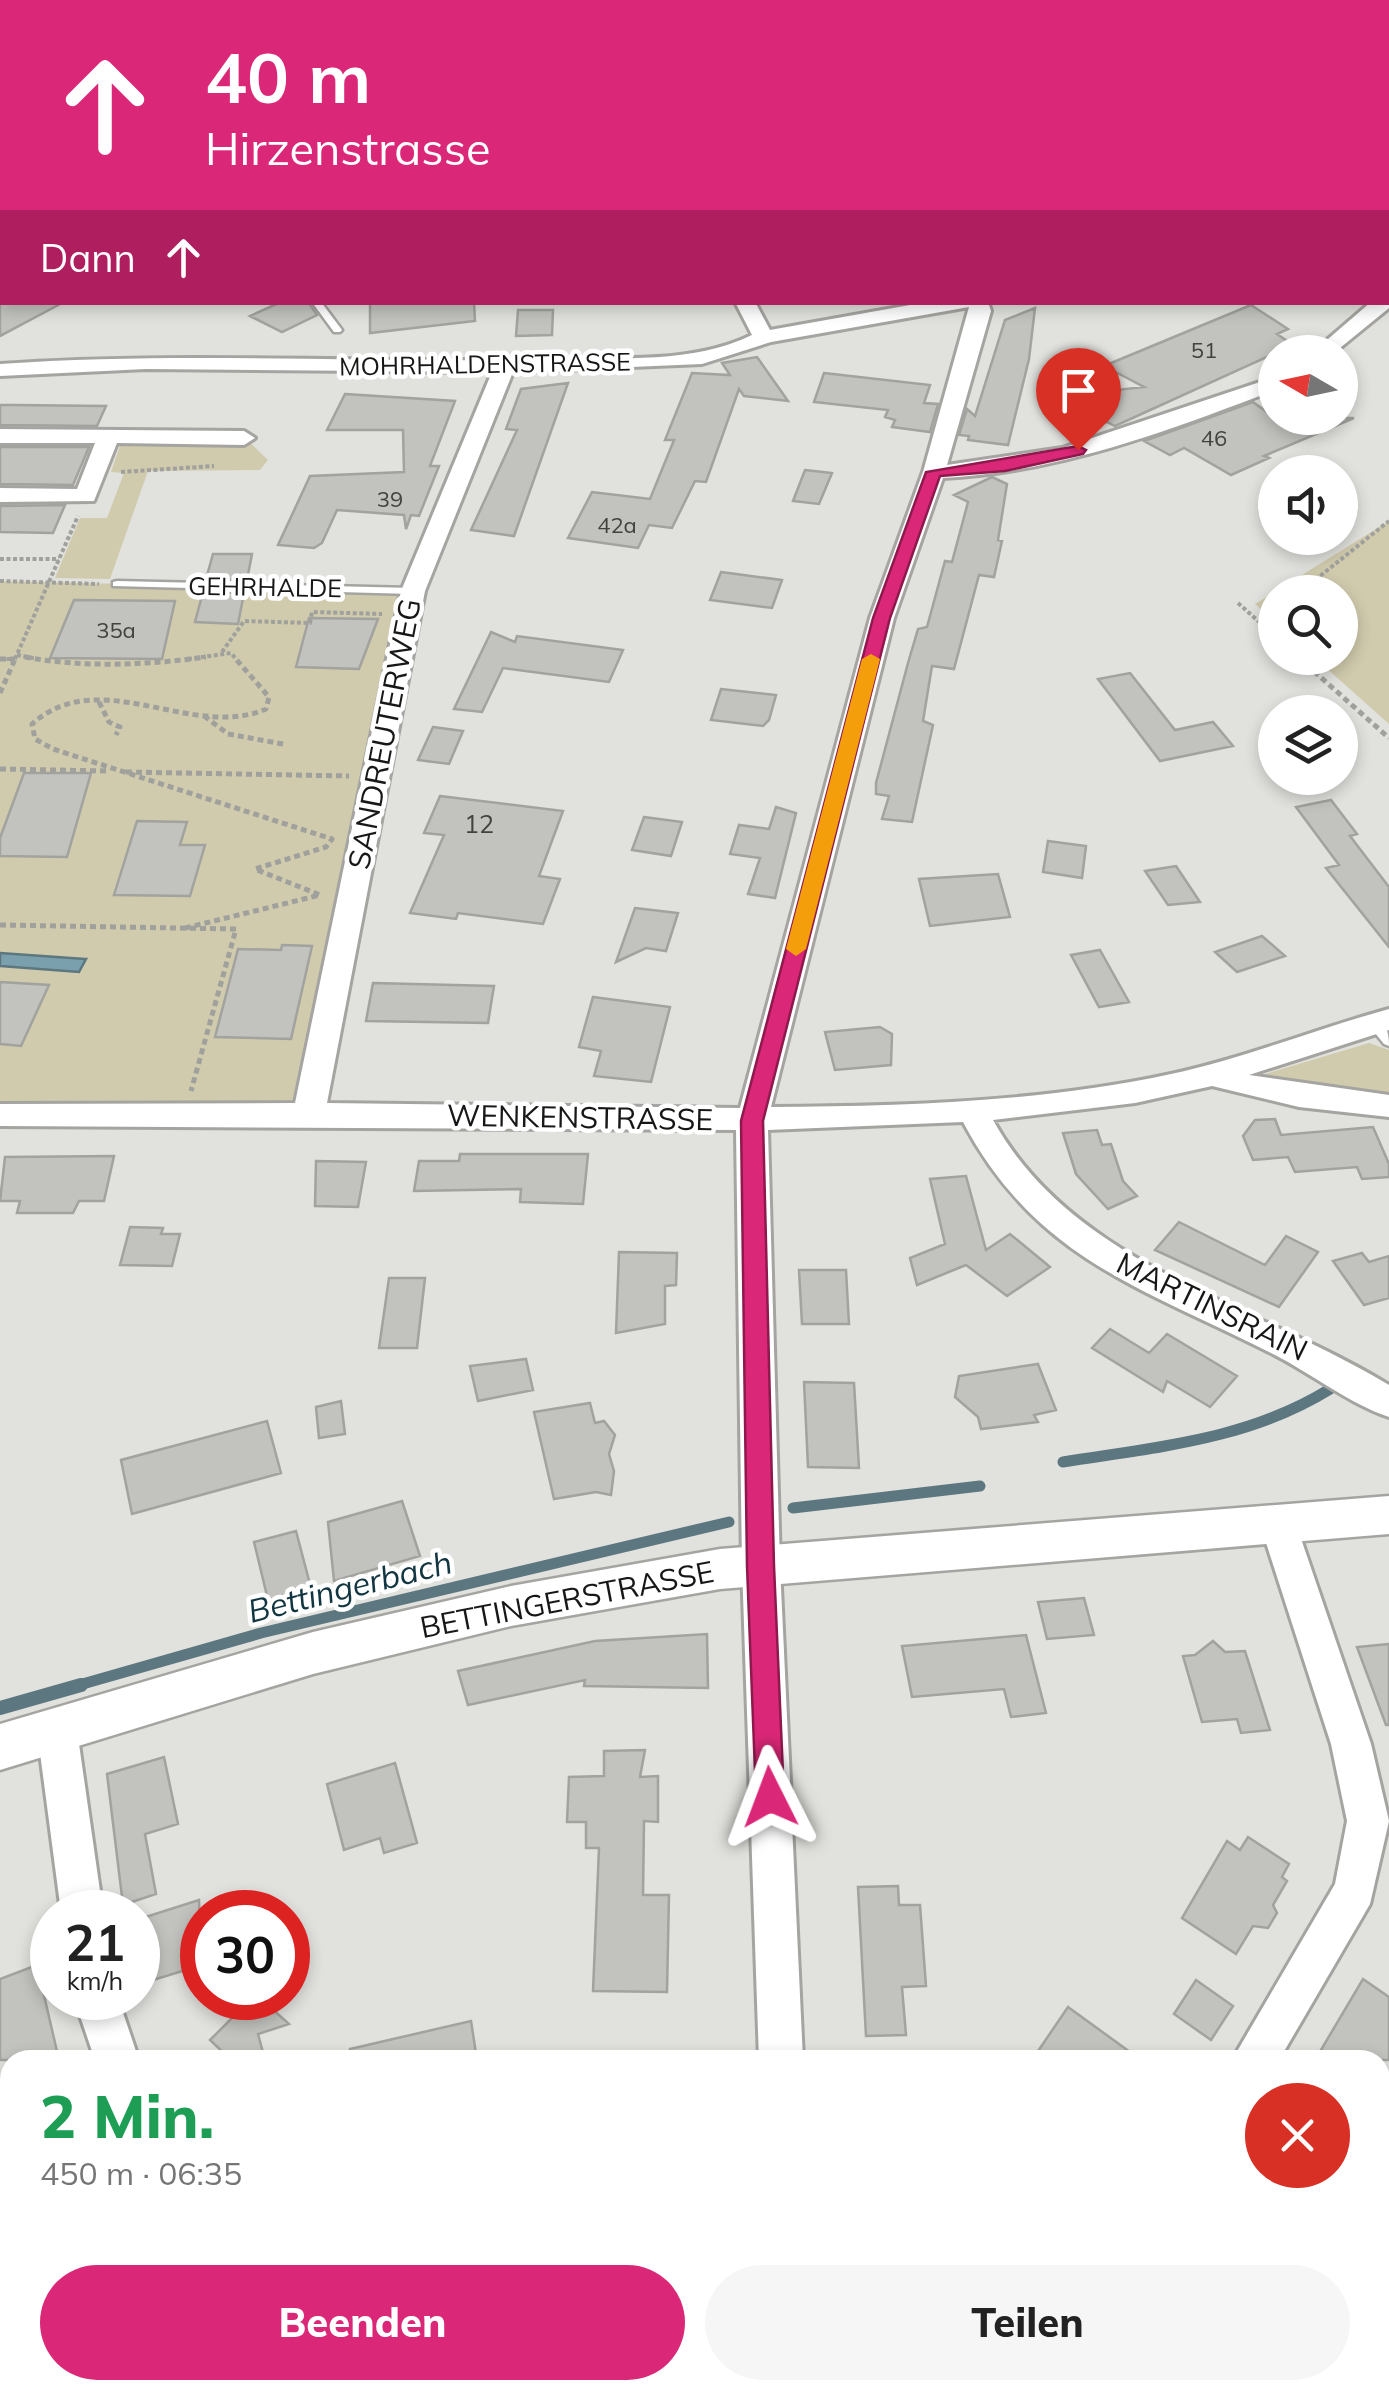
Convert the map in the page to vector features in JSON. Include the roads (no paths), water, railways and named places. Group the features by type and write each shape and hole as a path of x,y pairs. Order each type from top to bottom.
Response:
{"street":[{"path":"746,305 752,322 765,337"},
{"name":"MOHRHALDENSTRASSE","path":"0,370 115,362 504,368 658,361 746,348 765,337 947,305"},
{"path":"781,2050 760,1566 752,1121 882,618 934,472 981,311 979,305"},
{"path":"1344,335 1381,305"},
{"name":"SANDREUTERWEG","path":"309,1113 411,603 504,368"},
{"path":"934,472 1005,467 1115,442 1258,389"},
{"path":"0,436 244,438"},
{"path":"0,495 86,496 109,436"},
{"name":"WENKENSTRASSE","path":"0,1115 309,1113 752,1121 971,1108 1135,1092 1384,1028"},
{"path":"1211,1074 1250,1089 1389,1106"},
{"name":"MARTINSRAIN","path":"971,1108 983,1140 1044,1208 1124,1268 1204,1309 1305,1351 1389,1403"},
{"name":"BETTINGERSTRASSE","path":"0,1748 312,1653 511,1606 760,1566 1389,1515"},
{"path":"1260,2050 1355,1890 1368,1822 1351,1744 1278,1524"},
{"path":"57,1730 79,1890"},
{"path":"103,2020 113,2050"}],"lane":[{"path":"318,305 337,330"},
{"name":"GEHRHALDE","path":"117,584 411,603"}],"water":[{"path":"0,953 86,959 79,972 0,966"}],"waterway":[{"path":"1063,1462 1234,1431 1267,1420 1330,1389"},
{"path":"793,1508 980,1486"},
{"name":"Bettingerbach","path":"72,1687 261,1633 729,1522"},
{"name":"Bettingerbach","path":"0,1708 81,1685"}]}
